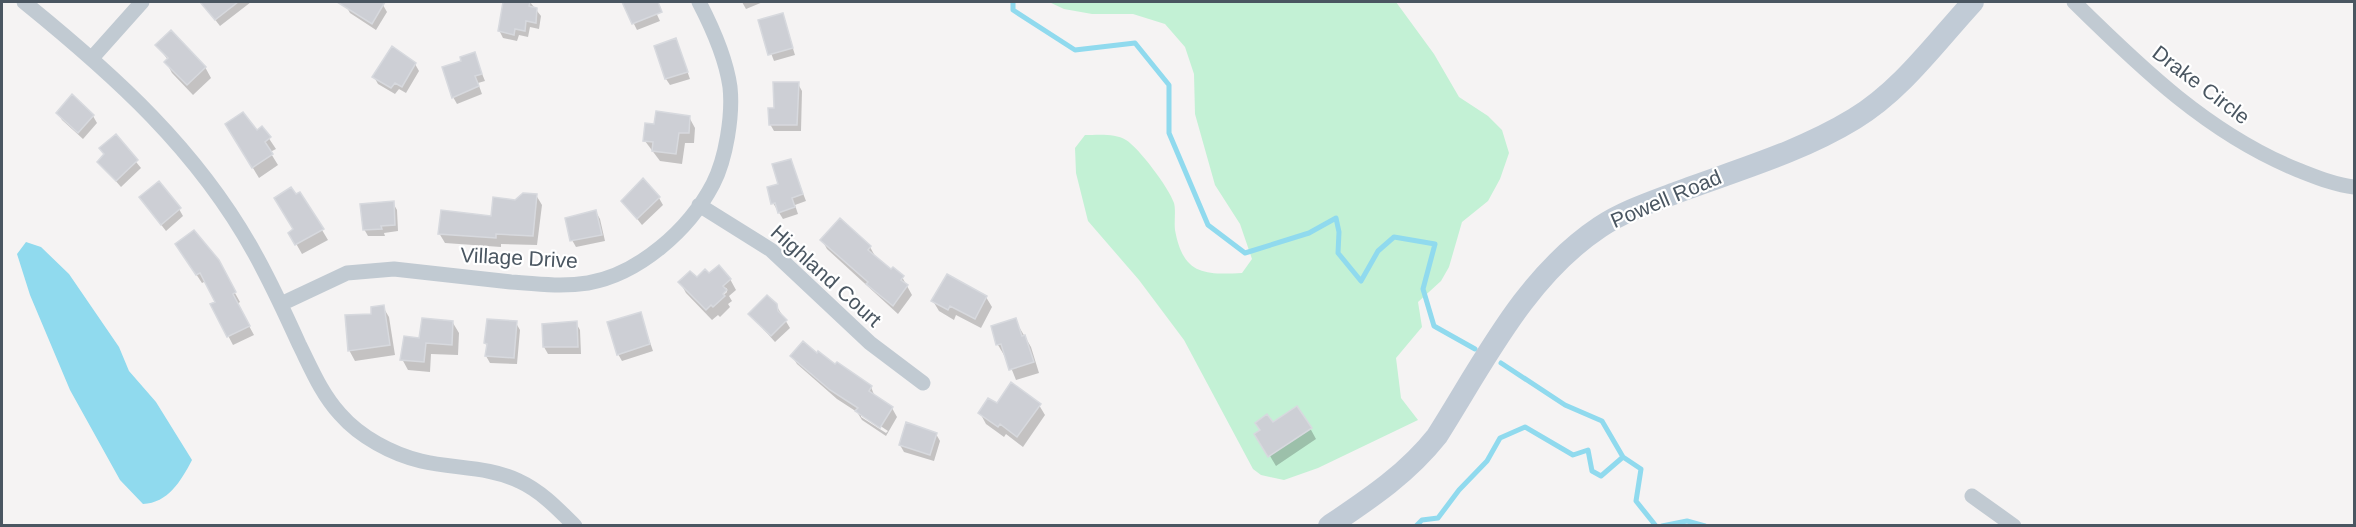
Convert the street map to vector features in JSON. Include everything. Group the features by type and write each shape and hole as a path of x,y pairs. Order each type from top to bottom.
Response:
{"street":[{"path":"24,2 136,98 200,172 228,209 255,253 318,383 340,414 362,434 420,461 489,470 519,480 542,495 575,525"},
{"path":"92,58 142,2"},
{"name":"Village Drive","path":"280,304 347,273 368,270 394,268 560,286 614,276 648,256 686,223 713,184 723,154 728,128 730,87 722,56 699,2"},
{"name":"Powell Road","path":"1329,525 1389,485 1426,450 1524,300 1549,271 1579,244 1600,227 1642,206 1804,144 1853,120 1872,108 1893,89 1973,2"},
{"name":"Drake Circle","path":"2073,2 2131,58 2206,120 2279,162 2324,180 2355,188"},
{"name":"Highland Court","path":"699,205 771,250 870,343 923,383"},
{"path":"1972,496 2014,525"}],"green space":[{"path":"1049,2 1396,2 1434,54 1459,97 1488,116 1502,130 1509,153 1500,179 1488,201 1462,222 1449,267 1441,281 1418,302 1422,327 1396,358 1401,398 1418,420 1318,468 1284,480 1261,475 1253,469 1184,340 1139,280 1088,221 1076,173 1075,148 1085,135 1112,135 1126,140 1146,159 1171,196 1175,206 1175,230 1179,245 1183,256 1189,263 1206,272 1242,273 1252,259 1240,224 1215,185 1195,114 1194,74 1185,47 1165,24 1133,14 1092,14 1064,9"}],"water":[{"path":"26,242 41,247 69,274 119,347 129,371 156,402 192,460 173,490 160,500 143,504 120,480 70,390 30,295 17,254"}],"building":[{"path":"200,2 238,2 215,20"},
{"path":"337,2 385,2 372,24"},
{"path":"503,2 530,2 529,6 537,8 536,23 526,21 525,31 515,29 514,35 498,31"},
{"path":"622,2 658,2 662,12 632,24"},
{"path":"783,13 793,48 768,55 758,20"},
{"path":"171,30 206,67 187,85 164,62 168,58 155,45"},
{"path":"676,38 688,72 665,79 654,46"},
{"path":"392,46 416,63 402,87 395,83 391,88 372,77"},
{"path":"475,52 482,74 475,76 479,86 452,98 442,67 461,61 460,57"},
{"path":"773,82 799,82 797,125 769,125 768,108 774,108"},
{"path":"72,94 94,115 78,133 56,113"},
{"path":"656,111 690,116 689,133 679,133 676,154 652,151 653,142 643,141 645,123 654,124"},
{"path":"243,112 257,130 262,126 271,137 265,142 273,154 252,168 225,124"},
{"path":"116,134 138,160 116,181 97,162 104,154 99,148"},
{"path":"791,159 803,194 792,198 795,207 778,213 775,203 771,204 767,187 778,184 772,164"},
{"path":"643,178 660,197 637,219 621,201"},
{"path":"159,181 181,208 161,225 139,197"},
{"path":"291,187 296,194 300,192 324,229 295,245 288,233 293,229 274,198"},
{"path":"523,193 537,194 533,236 496,234 496,238 438,234 441,210 491,216 493,197 515,200"},
{"path":"394,201 395,225 381,226 382,229 363,230 360,204"},
{"path":"596,210 602,235 570,241 565,218"},
{"path":"840,218 871,246 868,250 891,269 893,267 904,276 901,280 908,285 893,306 820,240"},
{"path":"194,230 219,260 250,326 227,337 210,304 215,302 200,273 196,275 175,244"},
{"path":"719,265 731,279 723,286 727,290 723,294 725,296 706,310 678,282 690,271 697,277 705,269 709,273"},
{"path":"947,274 987,296 975,319 950,306 948,310 931,301"},
{"path":"767,295 777,304 778,311 787,320 771,336 748,314"},
{"path":"384,305 390,345 348,351 345,315 371,314 371,307"},
{"path":"641,312 650,344 617,355 607,322"},
{"path":"422,318 453,321 452,345 426,343 424,362 400,360 404,336 419,338"},
{"path":"1016,318 1022,336 1025,335 1034,362 1009,370 1001,344 996,345 991,326"},
{"path":"487,319 517,321 514,358 485,356"},
{"path":"577,321 578,347 543,347 542,324"},
{"path":"803,341 817,353 818,351 835,364 837,362 872,386 869,391 893,407 880,428 855,411 858,408 830,390 790,356"},
{"path":"1011,382 1041,404 1017,437 1000,424 998,427 978,413 988,398 997,403"},
{"path":"1297,406 1312,428 1268,457 1254,434 1260,430 1255,423 1267,414 1273,422"},
{"path":"906,422 937,433 930,455 899,445"}],"waterway":[{"path":"1013,2 1013,10 1075,50 1135,43 1169,85 1169,133 1208,225 1245,253 1309,233 1336,218 1339,232 1338,253 1361,281 1378,251 1394,237 1435,244 1423,289 1434,326 1475,349"},
{"path":"1501,363 1565,405 1602,421 1623,457 1641,469 1636,501 1656,526"},
{"path":"1416,526 1422,520 1438,518 1459,490 1487,461 1500,438 1525,427 1573,455 1588,450 1592,471 1601,476 1623,457"},
{"path":"1662,526 1687,521 1705,526"}]}
